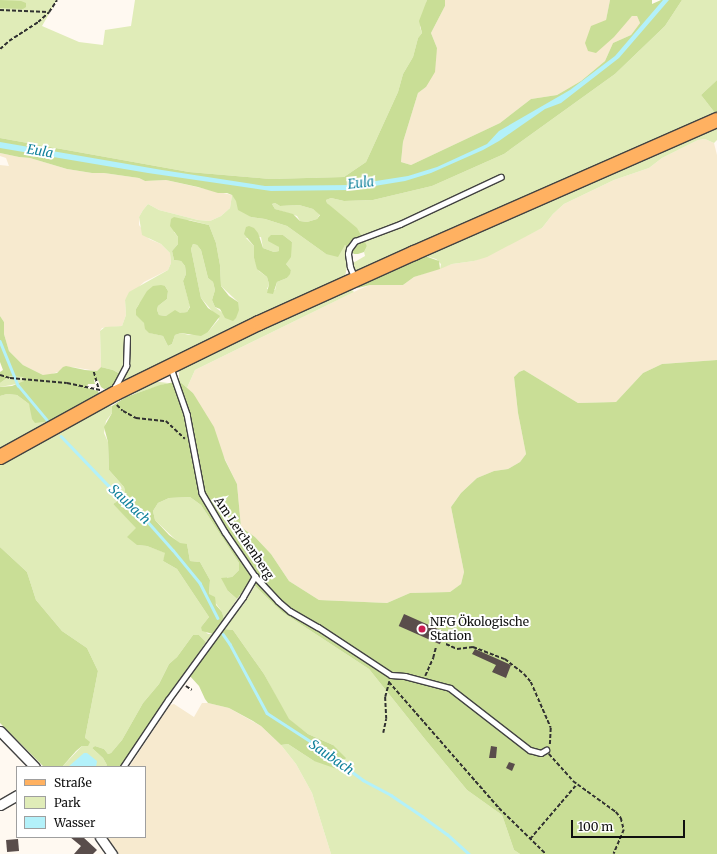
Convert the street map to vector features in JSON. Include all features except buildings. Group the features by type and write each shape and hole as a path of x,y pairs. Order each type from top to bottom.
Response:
{"main road":[{"path":"0,456 108,393 170,366 354,279 717,120"}],"street":[{"path":"0,731 34,766"},
{"path":"0,805 16,796"},
{"path":"101,838 112,854"}],"lane":[{"path":"354,279 348,254 349,249 355,241 400,224 501,177"},
{"path":"108,393 115,387 127,363 127,338"},
{"name":"Am Lerchenberg","path":"170,366 187,414 202,493 225,532 255,576 278,601 290,611 318,627 391,675 423,681 456,692 530,750 541,753 546,750"},
{"path":"124,766 181,682 243,597 255,576"}],"path":[{"path":"0,49 9,41 38,22 49,12 57,0"},
{"path":"0,10 49,12"},
{"path":"94,372 108,393 123,411 136,418 166,421 186,439 191,439"},
{"path":"1,375 10,378 67,383 108,393"},
{"path":"446,644 457,649 473,647 505,659 524,674 531,682 551,728 551,741 546,750 577,784 616,812 621,818 624,830 614,854"},
{"path":"423,681 434,658 436,646"},
{"path":"181,682 192,690"},
{"path":"383,733 386,719 385,697 389,682 499,808 546,854"},
{"path":"530,839 577,784"}],"shaded area":[{"path":"445,0 610,0 606,20 623,25 632,16 637,16 640,23 631,35 613,43 605,61 581,81 557,95 531,99 500,123 411,165 401,162 403,142 418,93 426,87 437,48 431,33 445,6"},
{"path":"705,139 714,143 717,155 717,360 662,364 643,373 616,402 578,403 524,370 519,372 514,377 518,413 526,454 520,462 508,469 494,471 477,478 461,493 451,507 464,572 461,584 450,592 410,593 387,603 319,600 289,581 271,554 255,537 241,527 237,484 193,393 187,388 195,370 370,285 403,285 414,277 452,264 474,261 542,228 553,214 564,204 614,180 649,168 662,158 698,140"},
{"path":"0,153 30,158 67,169 139,178 145,181 166,180 232,195 230,208 221,216 210,221 198,220 159,210 148,204 143,210 139,217 139,225 149,239 161,244 170,253 171,263 168,270 144,282 125,300 126,315 122,326 102,328 100,331 101,367 97,371 72,367 49,375 43,375 23,365 9,351 4,334 4,322 0,316 0,165 9,166 6,158 0,156"},
{"path":"202,703 229,708 261,726 281,745 296,764 312,793 331,854 119,854 108,838 146,838 146,766 130,766 170,705 174,704 194,717"}],"green space":[{"path":"0,0 57,0 42,26 79,42 103,45 105,30 131,26 135,0 427,0 420,27 422,33 418,38 413,57 403,74 398,92 366,162 344,177 270,179 189,172 0,138"},
{"path":"0,0 21,1 26,3 26,7 23,9 0,8"},
{"path":"427,0 445,0 445,6 431,33 437,48 435,72 426,87 418,93 403,142 401,162 411,165 500,123 531,99 557,95 581,81 605,61 613,43 631,35 640,23 637,16 632,16 614,37 596,53 588,51 585,43 591,26 606,20 610,0 652,0 652,4 661,0 682,0 665,26 615,74 504,154 432,186 373,200 344,201 331,198 326,200 327,203 357,228 367,246 364,252 358,254 354,254 345,245 338,257 326,254 287,226 265,219 251,217 238,210 236,201 232,195 227,193 218,193 166,180 145,181 139,178 67,169 30,158 0,153 0,138 189,172 270,179 344,177 366,162 398,92 403,74 413,57 418,38 422,33 419,21","holes":["275,203 280,206 299,205 313,209 320,215 317,219 307,222 300,221 293,214 275,209 272,204"]},
{"path":"682,0 717,0 717,80 701,95 715,113 711,117 355,273 352,267 353,263 365,256 364,252 367,246 327,203 326,200 331,198 344,201 373,200 432,186 504,154 615,74 665,26"},
{"path":"717,80 717,112 715,113 701,95"},
{"path":"717,127 717,140 714,143 705,139 698,140 662,158 649,168 614,180 564,204 553,214 542,228 487,257 474,261 452,264 440,269 441,264 436,259 422,255"},
{"path":"232,195 251,217 265,219 287,226 326,254 342,248 345,245 348,246 345,255 347,266 345,277 120,384 127,371 123,369 120,374 113,370 101,367 100,331 105,327 122,326 126,315 125,300 129,292 168,270 171,263 170,253 161,244 142,235 139,217 143,210 148,204 159,210 198,220 210,221 221,216 230,208","holes":["189,220 209,225 216,243 220,265 221,286 238,302 224,314 215,307 212,300 215,290 213,282 208,278 201,250 197,245 193,244 191,249 201,298 219,319 208,332 189,335 181,333 175,335 172,344 168,346 163,336 150,333 136,309 139,304 165,286 168,291 167,299 158,306 157,310 159,315 166,316 187,312 190,306 183,281 186,274 185,266 181,261 174,260 172,251 178,244 178,237 174,232","271,235 283,235 292,242 286,264 291,270 287,278 277,282 275,290 267,289 269,284 267,277 259,271 254,258 254,246 246,238 261,237 263,248 274,252 279,251 279,247"]},
{"path":"275,203 280,206 299,205 313,209 320,214 317,219 307,222 300,221 297,216 275,209 272,204"},
{"path":"174,217 209,225 216,243 220,265 221,286 229,296 238,302 239,310 233,321 225,318 220,309 215,307 212,300 215,290 213,282 208,278 201,250 197,245 193,244 191,249 201,298 208,308 220,316 208,332 201,336 181,333 175,335 172,344 168,346 163,336 149,333 145,329 144,323 136,315 136,309 147,291 153,286 161,285 165,286 168,291 167,299 158,306 157,310 159,315 166,316 175,310 180,313 187,312 190,307 183,281 186,274 185,266 181,261 174,260 172,251 178,244 178,237 170,226 171,219"},
{"path":"249,226 254,228 258,233 263,248 274,252 279,251 279,247 268,241 268,238 271,235 283,235 292,242 291,257 286,264 291,270 290,274 287,278 277,282 273,294 267,293 269,284 267,277 257,269 254,258 254,246 244,234 246,227"},
{"path":"422,255 439,261 440,269 414,277 403,285 370,285 358,288 358,284"},
{"path":"350,288 354,292 195,370 187,388 179,381 179,370 188,363"},
{"path":"0,316 4,322 4,334 9,351 23,365 43,375 57,373 66,366 97,371 101,367 113,370 120,374 112,388 104,389 101,387 98,380 94,380 95,384 88,384 87,388 98,391 99,394 95,399 51,421 35,423 32,419 29,404 17,395 7,394 0,396 0,387 12,386 24,381 23,377 10,376 0,383 0,372 3,370 0,362"},
{"path":"717,360 717,854 520,854 514,850 502,815 467,790 369,669 282,612 255,586 252,579 237,599 228,591 221,578 232,577 239,570 239,563 201,505 190,497 169,498 158,503 153,511 155,520 169,535 180,543 187,544 190,561 200,562 210,580 209,594 215,597 216,605 222,612 224,619 213,634 202,631 201,627 209,617 177,569 163,561 165,553 147,546 137,545 127,537 136,528 113,504 119,500 125,491 124,487 109,470 108,442 104,427 112,413 112,406 126,397 160,385 179,381 193,393 214,427 225,460 237,484 241,527 255,537 271,554 289,581 319,600 387,603 410,593 450,592 461,584 464,572 451,507 461,493 477,478 494,471 508,469 520,462 526,454 518,413 514,377 519,372 524,370 578,403 616,402 643,373 662,364"},
{"path":"19,375 23,377 24,381 22,383 0,387 0,383 10,376"},
{"path":"152,381 168,383 134,394 140,387"},
{"path":"7,394 17,395 29,404 32,410 45,421 51,421 0,449 0,396"},
{"path":"112,406 112,413 106,421 104,433 108,442 109,470 124,487 125,491 119,500 113,504 137,528 137,545 147,546 166,553 163,561 177,569 209,617 201,627 208,634 213,634 206,642 199,635 193,635 177,657 169,664 159,684 143,703 122,740 111,753 108,754 104,749 95,746 92,748 103,758 107,765 106,766 63,766 82,746 85,738 98,671 87,648 62,631 36,600 27,572 0,547 0,462 98,409"},
{"path":"190,497 201,505 239,563 239,570 232,577 227,577 228,591 237,599 224,619 222,612 209,594 210,580 200,562 190,561 187,544 180,544 155,520 153,511 158,503 169,498"},
{"path":"0,547 27,572 36,600 62,631 87,648 98,671 85,738 90,742 88,746 82,746 76,751 63,766 43,766 0,723"},
{"path":"255,586 282,612 369,669 467,790 502,815 514,850 520,854 331,854 312,793 296,764 281,745 288,744 314,761 333,745 308,734 288,719 264,674 233,630 224,629 232,616 243,605"},
{"path":"224,629 233,630 264,674 289,719 308,734 333,745 346,758 337,769 314,761 288,744 281,745 261,726 229,708 208,703 199,686 189,675"},
{"path":"193,635 199,635 206,642 122,766 106,766 107,765 103,758 92,748 95,746 104,749 108,754 111,753 122,740 143,703 159,684 169,664 177,657"}],"water":[{"name":"Eula","path":"663,0 669,0 619,58 561,103 545,109 499,141 483,150 431,173 405,181 350,190 271,191 148,173 0,148 0,142 265,186 350,185 408,176 437,167 487,144 499,131 570,90 615,56"},
{"path":"84,753 87,753 97,761 96,766 69,766"}],"waterway":[{"name":"Saubach","path":"0,341 18,385 48,421"},
{"name":"Saubach","path":"61,436 108,485 141,514 173,550 200,583 218,618"},
{"name":"Saubach","path":"223,634 230,644 267,713 310,741 363,780 391,795 422,816 447,834 469,854"}],"place":[{"name":"NFG Ökologische Station","path":"422,629"}]}
